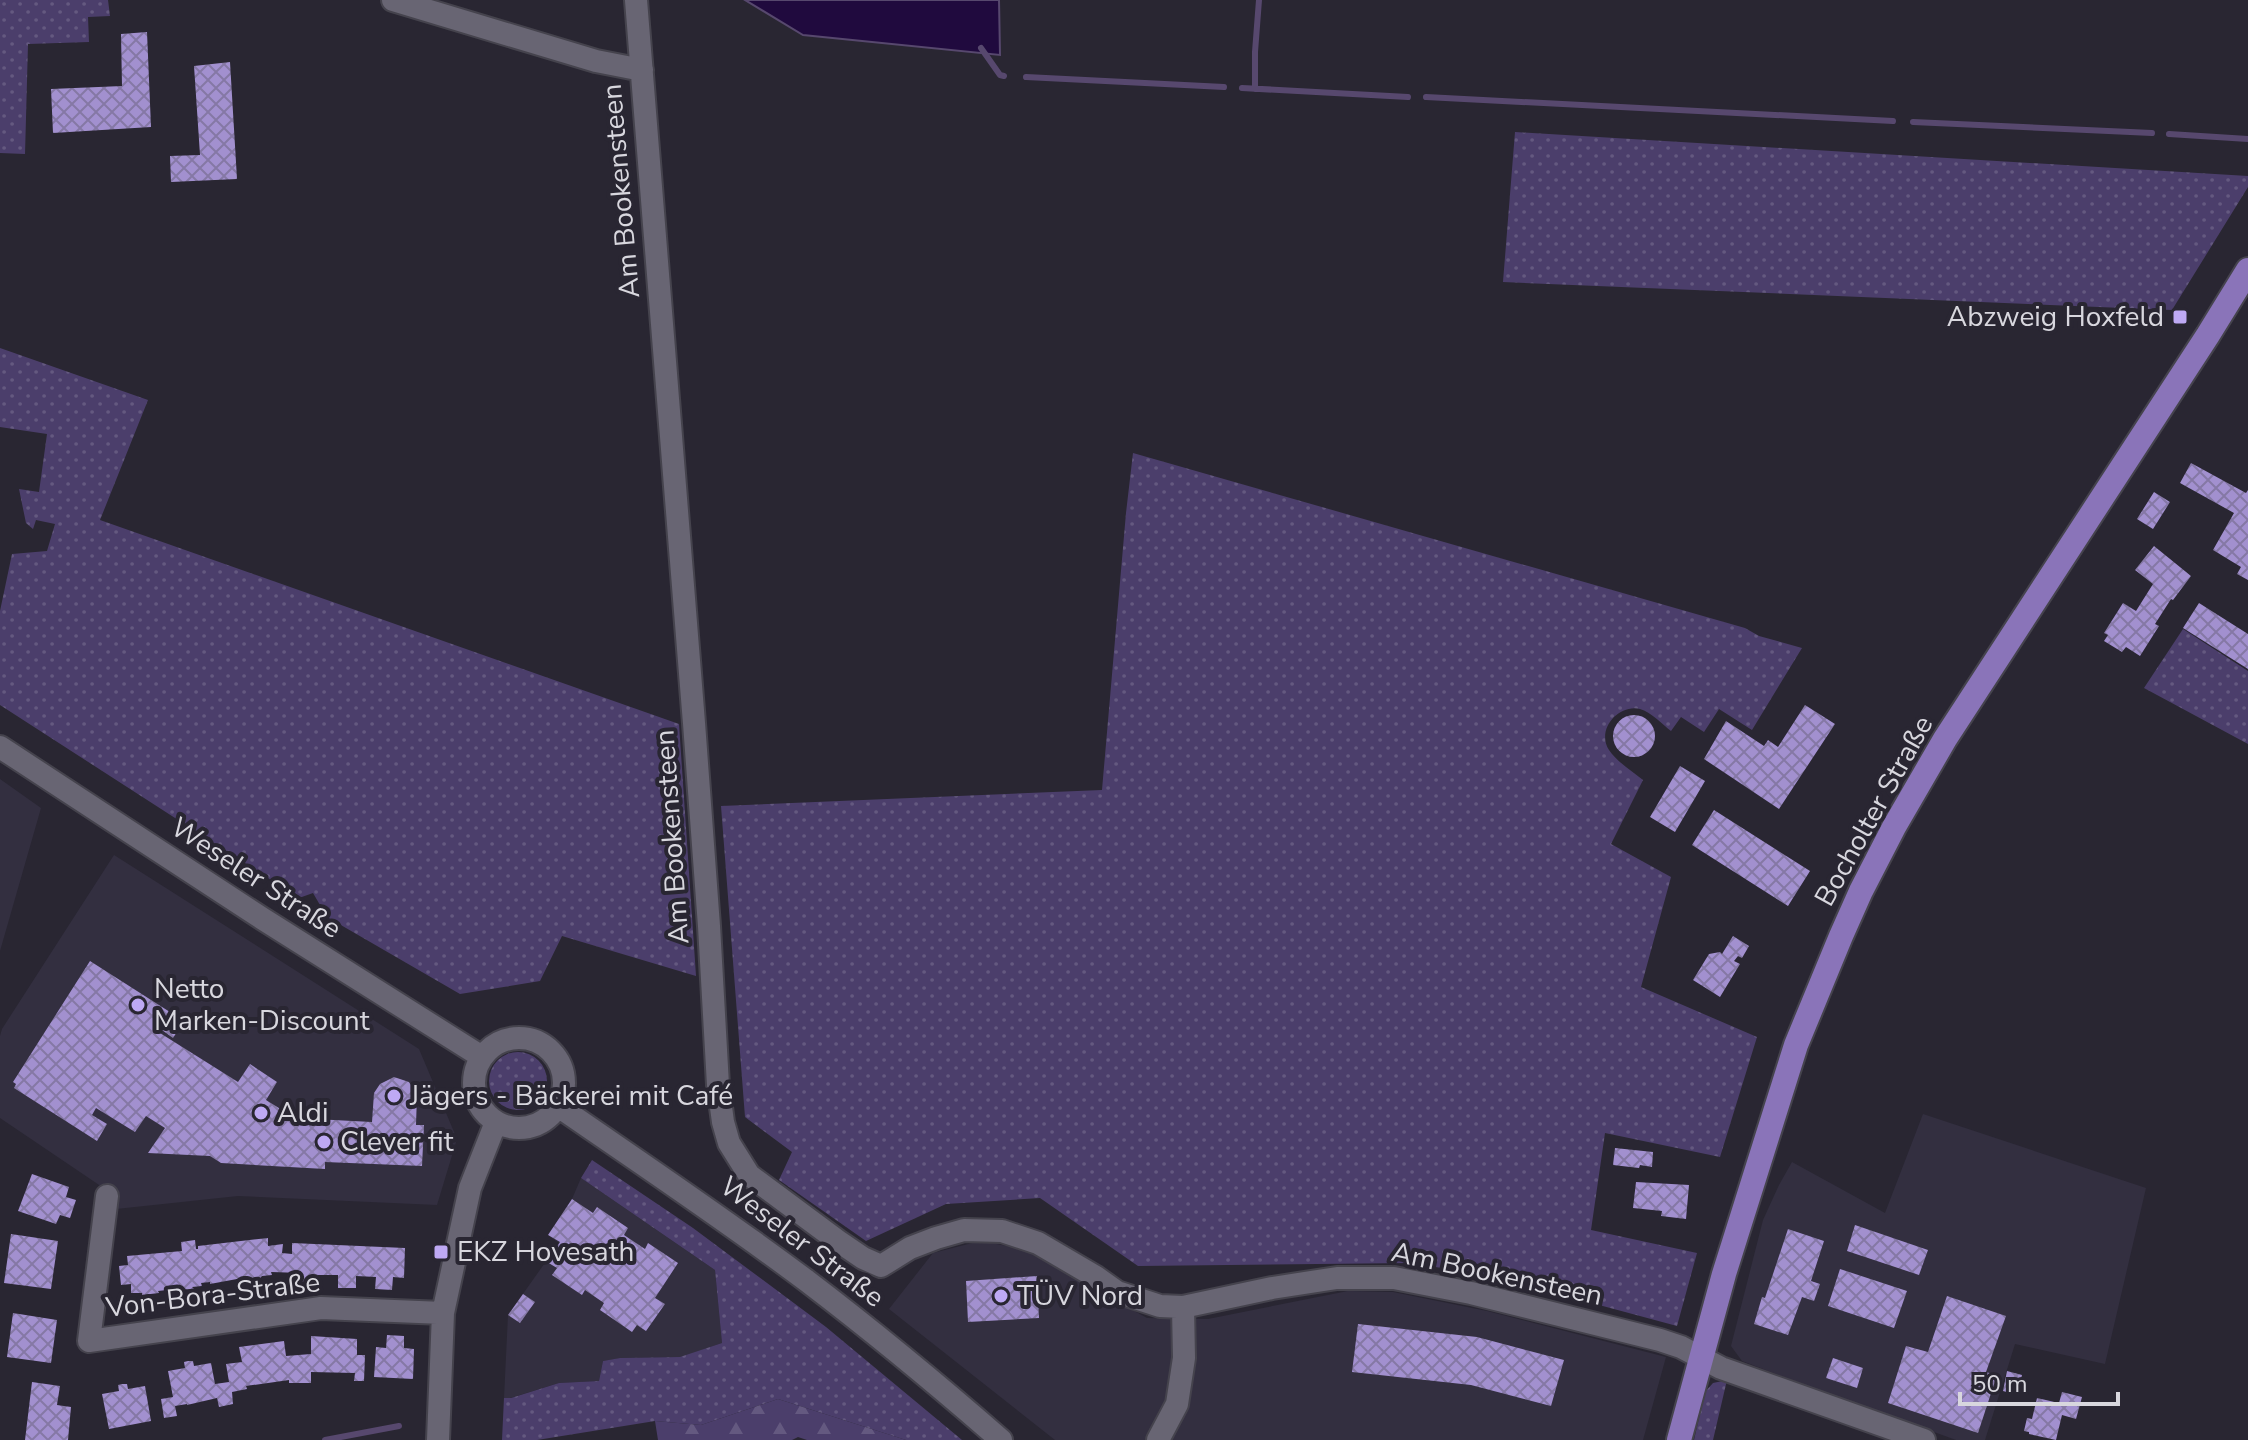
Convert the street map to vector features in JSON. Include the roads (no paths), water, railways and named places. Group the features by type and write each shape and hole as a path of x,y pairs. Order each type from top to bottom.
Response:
{"main road":[{"name":"Bocholter Straße","path":"1679,1440 1700,1356 1796,1045 1861,891 1945,739 2248,270"}],"street":[{"path":"393,0 596,61 642,70"},
{"name":"Am Bookensteen","path":"636,0 703,848 718,1085 729,1143 749,1175 826,1233 881,1266 910,1248 964,1230 1002,1231 1038,1243 1117,1292 1160,1306 1183,1307 1337,1278 1394,1278 1471,1293 1660,1340 1721,1368 1924,1440"},
{"name":"Weseler Straße","path":"0,747 482,1057"},
{"path":"517,1037 540,1043 554,1053 561,1065 564,1093 558,1106 537,1125 509,1127 496,1122 484,1113 477,1100 475,1070 491,1047 503,1040 517,1037"},
{"name":"Weseler Straße","path":"558,1106 678,1187 807,1281 928,1377 1001,1440"},
{"path":"438,1440 443,1313 470,1188 496,1122"},
{"name":"Von-Bora-Straße","path":"107,1196 89,1341 321,1308 443,1313"},
{"path":"1158,1440 1177,1404 1184,1358 1183,1307"}],"waterway":[{"path":"1255,89 1259,0"},
{"path":"981,48 1000,75 1004,76"},
{"path":"1026,77 1224,87"},
{"path":"1242,88 1408,97"},
{"path":"1426,97 1893,121"},
{"path":"1913,122 2152,133"},
{"path":"2169,134 2248,139"},
{"path":"325,1440 399,1426"}],"place":[{"name":"Abzweig Hoxfeld","path":"2180,317"},
{"name":"Netto Marken-Discount","path":"138,1005"},
{"name":"Jägers - Bäckerei mit Café","path":"394,1096"},
{"name":"Aldi","path":"261,1113"},
{"name":"Clever fit","path":"324,1142"},
{"name":"EKZ Hovesath","path":"441,1252"},
{"name":"TÜV Nord","path":"1001,1296"}]}
